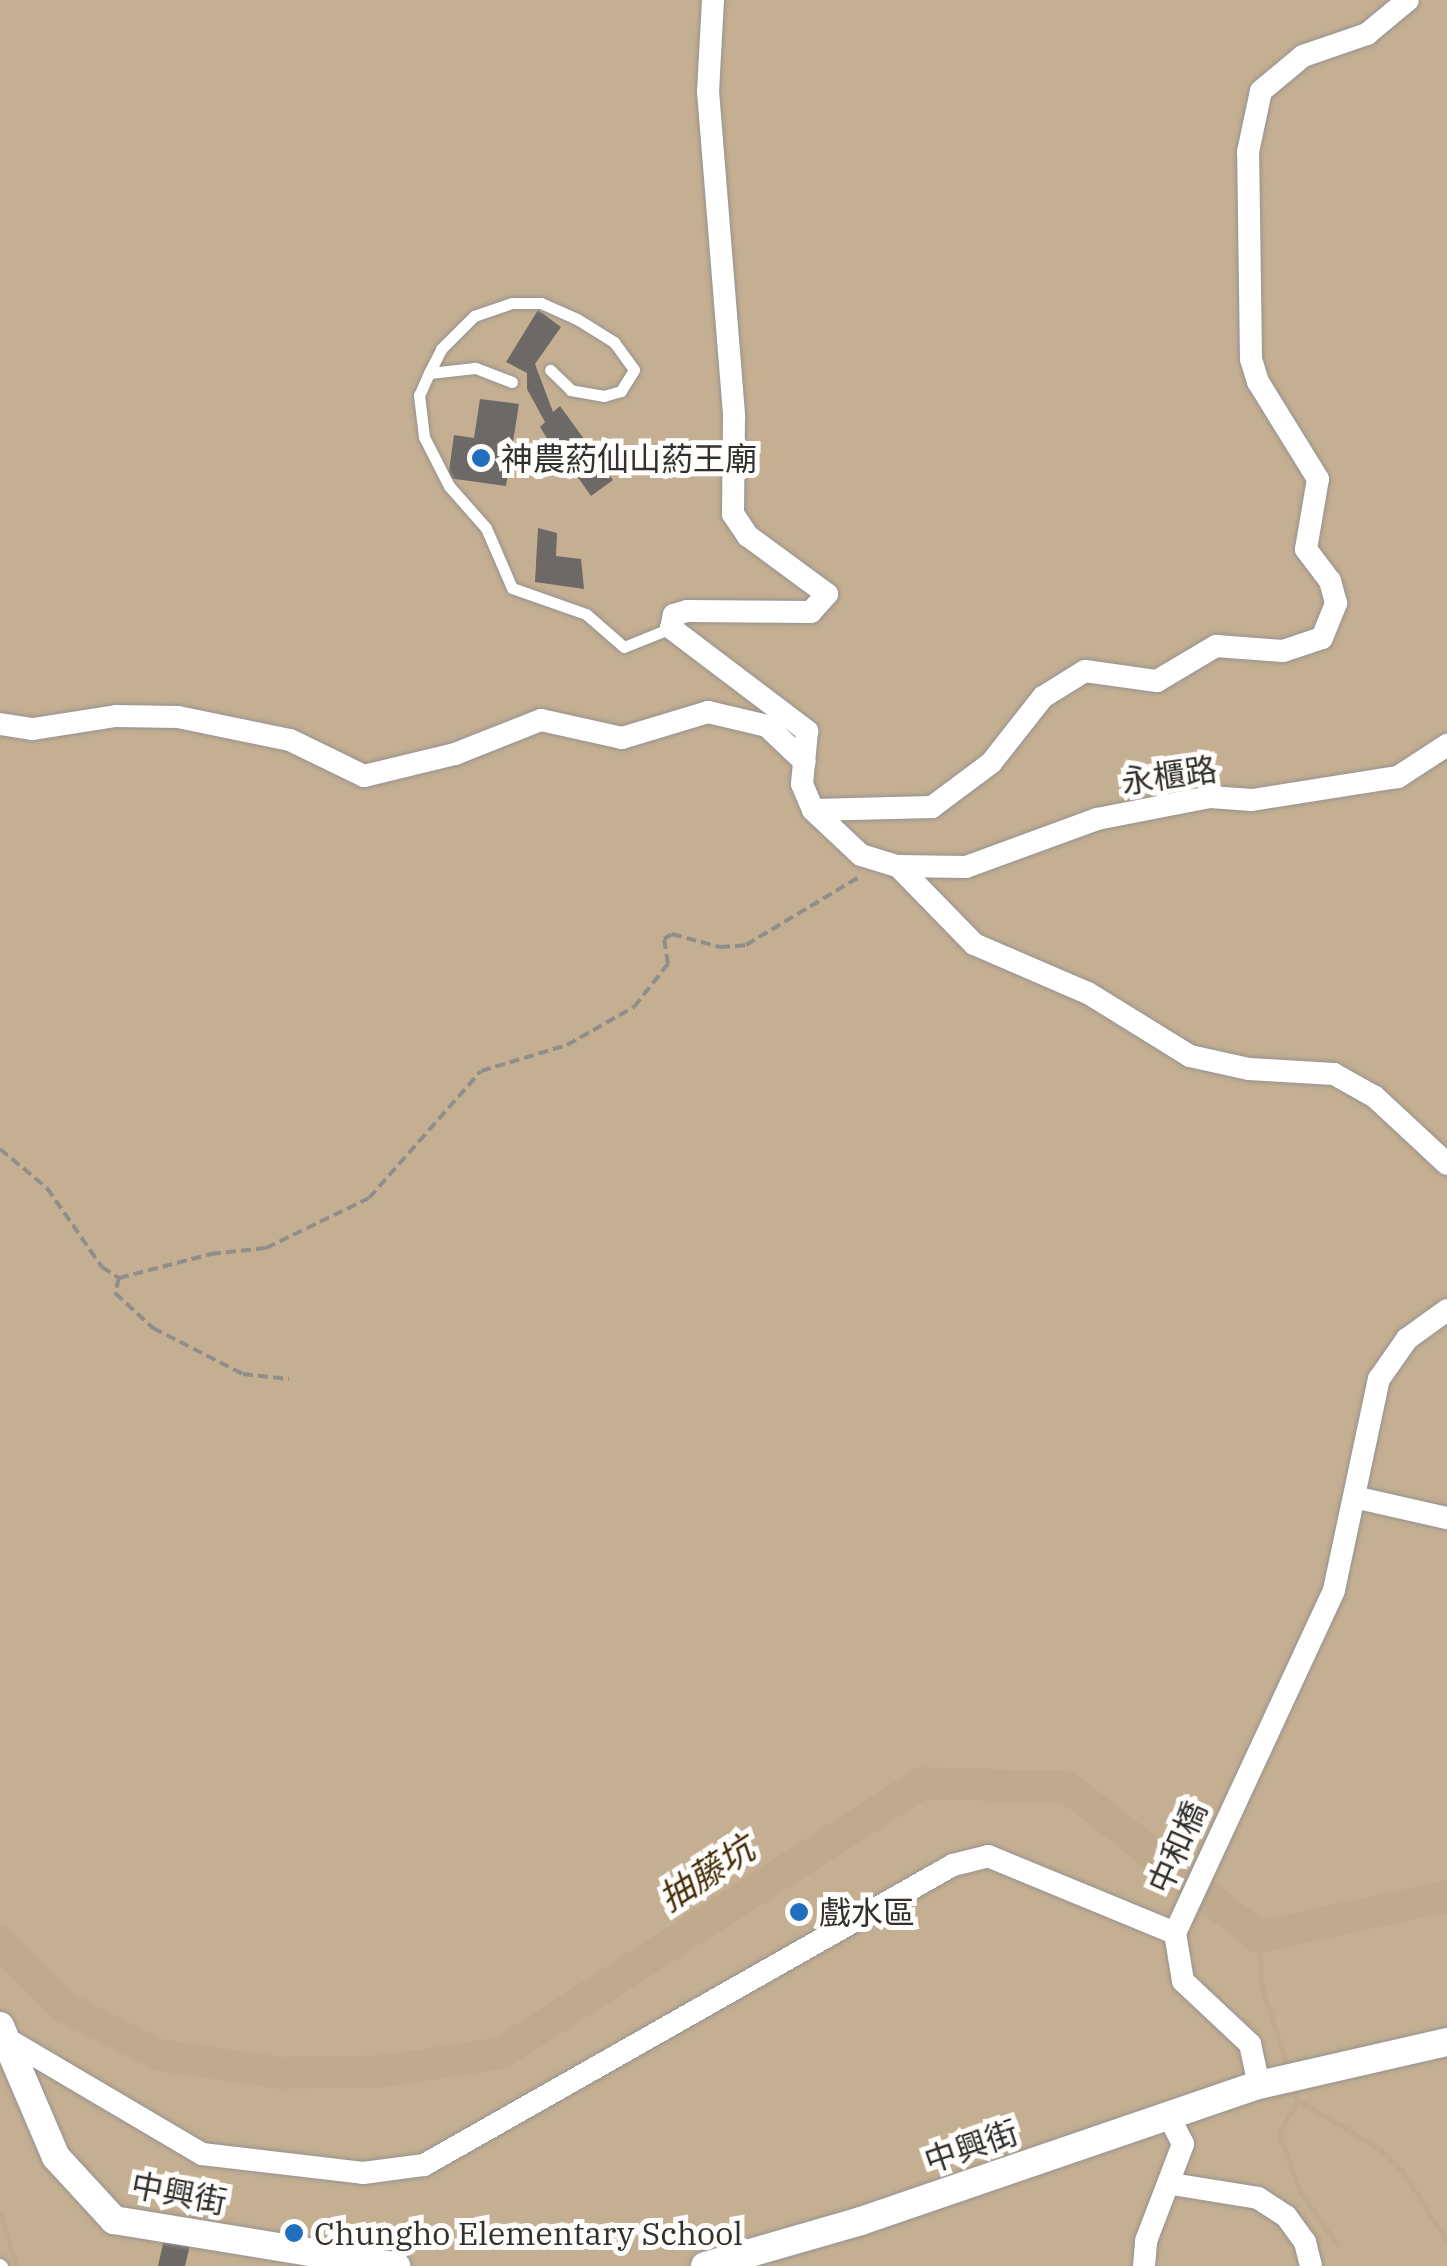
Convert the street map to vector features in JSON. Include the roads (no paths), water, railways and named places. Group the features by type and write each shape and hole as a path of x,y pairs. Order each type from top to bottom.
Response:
{"street":[{"path":"713,0 708,91 734,417 733,514 748,536 828,594 811,612 687,611 674,615 671,628 807,730 802,784 813,810 888,865 974,944 1088,993 1190,1056 1249,1069 1334,1074 1375,1097 1447,1164"},
{"path":"813,810 932,806 991,763 1043,697 1086,672 1157,680 1216,646 1283,651 1322,638 1336,603 1330,581 1306,550 1318,479 1258,382 1251,360 1248,152 1261,91 1302,56 1367,34 1408,0"},
{"path":"1,723 33,729 116,716 178,717 290,740 364,776 455,754 530,722 622,738 708,712 767,726 805,762"},
{"name":"永櫃路","path":"888,865 966,867 1097,819 1210,797 1252,800 1398,778 1447,745"},
{"name":"中和橋","path":"1175,1933 1334,1590 1358,1498 1380,1379 1407,1340 1447,1310"},
{"path":"1358,1498 1447,1518"},
{"path":"6,2034 202,2154 362,2173 424,2165 953,1865 988,1856 1175,1933 1183,1981 1250,2044 1259,2086"},
{"name":"中興街","path":"6,2034 49,2146 114,2220 396,2266"},
{"name":"中興街","path":"705,2266 862,2221 1259,2086 1447,2042"},
{"path":"1144,2266 1146,2241 1172,2184 1183,2144 1168,2114"},
{"path":"1172,2184 1258,2198 1286,2216 1305,2242 1311,2266"}],"lane":[{"path":"550,370 570,390 604,396 620,391 634,370 614,342 577,319 541,303 512,303 474,316 428,373 419,395 424,438 449,486 486,528 512,588 586,614 624,647 671,628"},
{"path":"428,373 475,368 512,382"}],"waterway":[{"name":"抽藤坑","path":"0,1942 64,2007 159,2055 281,2073 387,2071 501,2053 922,1783 1067,1787 1259,1937 1447,1896"},
{"path":"1259,1937 1261,1985 1288,2068"},
{"path":"1294,2088 1298,2100 1381,2150 1403,2172 1447,2241"},
{"path":"1298,2100 1279,2133 1299,2190 1338,2246"},
{"path":"0,2212 16,2266"}],"place":[{"name":"神農葯仙山葯王廟","path":"481,458"},
{"name":"戲水區","path":"799,1912"},
{"name":"Chungho Elementary School","path":"294,2233"}]}
